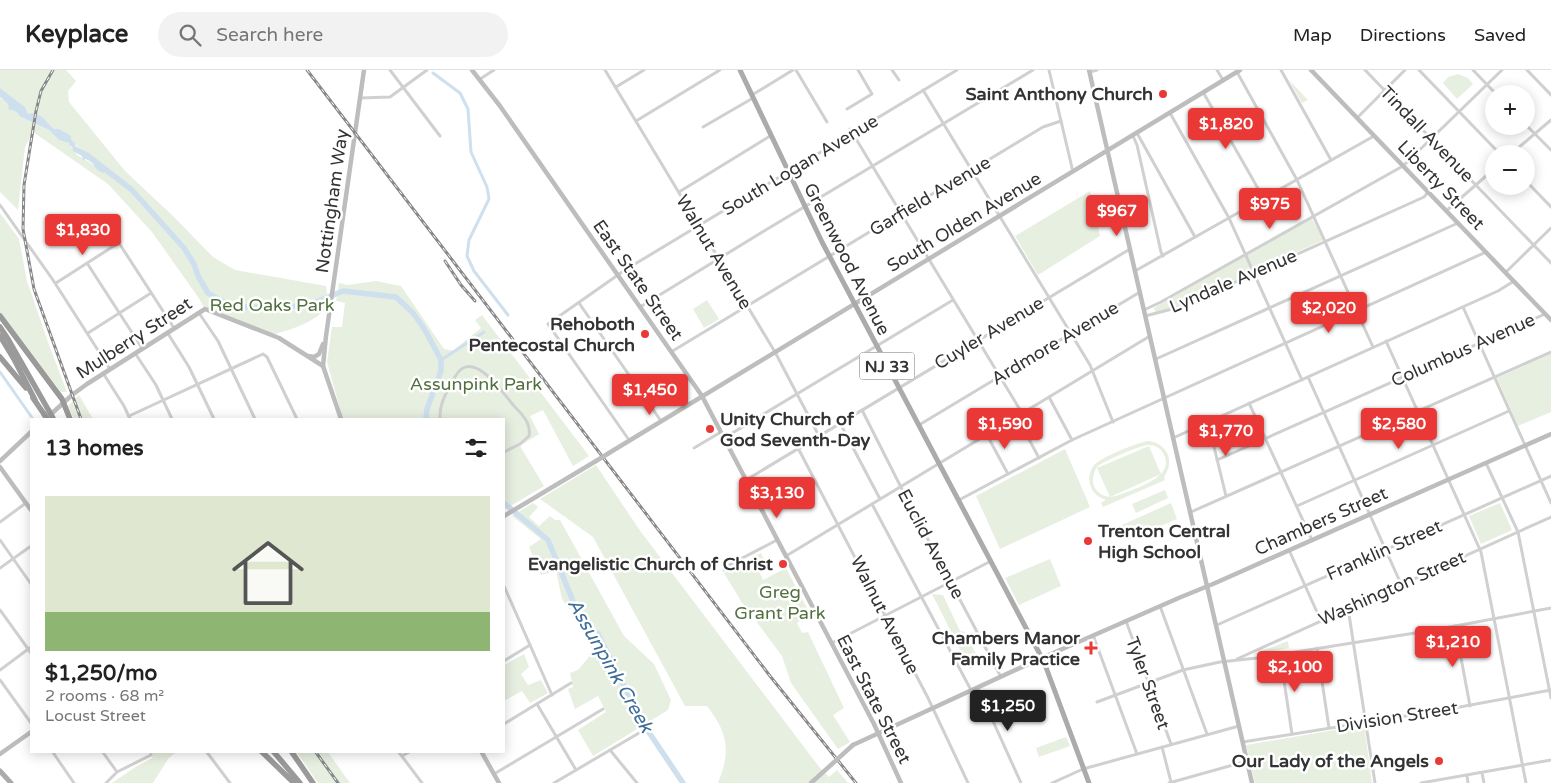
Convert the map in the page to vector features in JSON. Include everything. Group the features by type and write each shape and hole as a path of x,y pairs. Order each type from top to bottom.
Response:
{"highway":[{"path":"0,316 62,399 70,418"},
{"path":"0,327 8,339 46,416"},
{"path":"0,336 35,400"},
{"path":"0,358 46,416 53,418"},
{"path":"264,753 294,783"},
{"path":"275,753 300,783"},
{"path":"292,753 313,783"}],"main road":[{"name":"Greenwood Avenue","path":"740,70 829,256 1042,658 1089,783"},
{"path":"0,771 11,783"}],"street":[{"name":"Nottingham Way","path":"323,366 364,70"},
{"path":"390,70 440,136"},
{"path":"360,98 386,98 427,70"},
{"name":"East State Street","path":"472,70 702,396 878,733 901,783"},
{"path":"480,79 494,70"},
{"name":"Walnut Avenue","path":"605,70 775,352 819,436"},
{"path":"616,87 644,70"},
{"path":"636,121 720,70"},
{"path":"703,127 794,70 827,122"},
{"path":"848,109 872,94 858,70"},
{"path":"892,70 899,80"},
{"name":"South Logan Avenue","path":"629,440 548,324 618,275 957,70"},
{"path":"640,308 1033,70"},
{"path":"1049,70 1073,172"},
{"path":"1096,70 1089,71 1252,783"},
{"path":"1217,70 1223,80"},
{"path":"1281,70 1331,160"},
{"name":"Liberty Street","path":"1311,70 1551,320"},
{"name":"Tindall Avenue","path":"1365,70 1551,263"},
{"path":"1357,118 1405,70"},
{"path":"1419,70 1491,145"},
{"path":"1472,70 1486,84"},
{"path":"1145,313 1245,254 1403,166 1502,70"},
{"path":"1527,70 1551,95"},
{"path":"1238,71 1297,180 1373,347"},
{"name":"South Olden Avenue","path":"505,515 1238,71"},
{"path":"923,90 1071,333 1092,371 1112,422"},
{"path":"1203,92 1264,199"},
{"path":"1170,113 1229,218 1302,380"},
{"path":"1551,120 1535,134 1551,150"},
{"name":"Garfield Avenue","path":"671,352 1047,125 1061,121"},
{"path":"850,129 1022,413"},
{"path":"1135,134 1145,147 1196,237"},
{"path":"1135,134 1163,256"},
{"path":"1522,145 1534,135"},
{"path":"679,192 770,136"},
{"path":"1135,270 1374,136"},
{"path":"1137,148 1140,146 1145,147"},
{"path":"1446,211 1485,177"},
{"path":"1535,190 1551,206"},
{"name":"Lyndale Avenue","path":"1145,313 1180,307 1424,197 1428,192"},
{"path":"1096,212 1118,200"},
{"path":"0,205 56,283 110,369"},
{"path":"1156,359 1458,223"},
{"path":"1506,272 1551,228"},
{"path":"56,283 120,242 174,328"},
{"name":"Cuyler Avenue","path":"746,480 1130,249"},
{"path":"958,500 1072,440 1486,252"},
{"path":"88,263 142,348"},
{"path":"1173,438 1462,307 1514,281"},
{"name":"Ardmore Avenue","path":"919,425 1140,292"},
{"path":"88,334 151,293"},
{"path":"724,438 953,300"},
{"path":"579,303 661,421"},
{"path":"1462,307 1551,503"},
{"name":"Mulberry Street","path":"46,416 79,389 198,312 208,309 279,338 323,366"},
{"path":"198,312 218,341 255,418"},
{"name":"Columbus Avenue","path":"1217,460 1545,314"},
{"path":"167,332 189,367 214,418"},
{"path":"306,356 314,357 319,354 326,336"},
{"path":"786,556 1150,336"},
{"path":"1386,341 1480,549 1526,783"},
{"path":"1190,512 1551,352"},
{"path":"134,353 156,385 172,418"},
{"path":"104,373 130,418 163,400 263,354 267,357 296,418"},
{"path":"323,366 341,418"},
{"path":"440,418 444,398 459,370 470,366 477,368 497,385 528,425 529,436 520,444 505,452"},
{"path":"1308,377 1401,584"},
{"path":"1049,397 1072,440"},
{"path":"1249,403 1312,540"},
{"name":"Euclid Avenue","path":"862,410 1001,677"},
{"path":"1297,506 1509,411"},
{"path":"1017,417 1039,458"},
{"path":"1208,422 1226,496"},
{"path":"840,423 880,499"},
{"path":"694,448 721,432"},
{"path":"0,461 30,433"},
{"name":"Chambers Street","path":"811,783 853,745 878,733 1042,658 1551,434"},
{"path":"987,435 1008,474"},
{"name":"Walnut Avenue","path":"798,448 933,708 968,783"},
{"path":"1486,463 1518,532 1551,698"},
{"path":"0,467 30,509"},
{"name":"Franklin Street","path":"1217,626 1551,476"},
{"path":"0,522 26,503"},
{"path":"872,504 971,691"},
{"name":"Washington Street","path":"1234,660 1551,517"},
{"path":"0,540 30,583"},
{"path":"724,570 731,564 778,540"},
{"path":"0,568 30,547"},
{"path":"1289,550 1321,620"},
{"path":"831,643 991,561"},
{"path":"505,591 552,695"},
{"path":"1160,606 1207,734"},
{"path":"1348,608 1375,783"},
{"path":"1097,702 1183,670 1234,660 1455,626 1551,608"},
{"path":"0,610 30,648 0,670"},
{"name":"Tyler Street","path":"1126,621 1171,744"},
{"path":"1455,626 1470,706"},
{"path":"1094,635 1137,754"},
{"path":"505,660 530,645"},
{"path":"1317,648 1329,728"},
{"path":"1280,654 1292,734"},
{"path":"0,680 30,722"},
{"path":"505,723 572,683"},
{"path":"978,688 1021,783"},
{"name":"Division Street","path":"1243,742 1470,706 1550,690"},
{"path":"537,704 576,770"},
{"path":"494,774 603,709"},
{"path":"1052,783 1083,769 1239,726"},
{"path":"0,754 30,733"},
{"path":"554,783 638,733"},
{"name":"Tyler Street","path":"1162,747 1171,783"},
{"path":"610,750 636,782 631,783"},
{"path":"53,753 74,783"},
{"path":"103,753 117,772"},
{"path":"106,783 117,772 148,757 151,753"},
{"path":"208,753 230,783"},
{"path":"400,753 422,783"},
{"path":"402,756 407,753"},
{"path":"482,753 500,783"},
{"path":"1420,783 1551,760"},
{"path":"1171,783 1247,761"},
{"path":"1482,773 1484,783"},
{"path":"1467,776 1468,783"}],"green space":[{"name":"Red Oaks Park","path":"0,70 66,70 76,81 68,91 69,102 125,171 213,257 235,270 326,286 327,294 332,297 329,304 316,317 307,322 270,335 205,309 152,232 108,184 33,132 25,147 18,210 0,192 0,98 9,104 9,110 13,110 19,116 49,130 59,140 69,143 77,155 103,170 90,155 83,152 48,125 28,114 25,107 0,88"},
{"path":"1458,74 1468,78 1473,84 1457,99 1443,83 1448,77"},
{"path":"1289,80 1308,100 1302,103"},
{"path":"1090,191 1100,236 1038,275 1015,236"},
{"path":"0,213 19,239 27,281 67,392 61,392 0,313"},
{"path":"1312,218 1323,240 1177,307 1155,312 1154,308"},
{"name":"Assunpink Park","path":"376,281 401,286 444,349 456,351 455,349 481,328 475,320 482,315 589,456 573,466 543,410 530,416 539,434 520,446 544,486 505,509 505,418 341,418 327,362 332,327 342,327 345,303 336,301 339,283 348,285"},
{"path":"707,300 719,319 704,328 693,309"},
{"path":"1551,354 1551,412 1518,426 1497,378"},
{"path":"79,395 92,418 74,418 68,406"},
{"path":"1144,442 1156,443 1168,454 1169,465 1164,477 1165,480 1103,507 1101,503 1106,500 1094,492 1089,481 1094,465 1112,454","holes":["1143,446 1153,446 1161,450 1166,463 1161,474 1150,482 1110,497 1103,495 1094,486 1093,476 1097,467 1113,458"]},
{"path":"1149,446 1161,473 1160,475 1110,497 1097,468"},
{"path":"1065,449 1090,507 1000,549 976,496"},
{"path":"596,465 641,532 820,768 829,777 837,770 848,783 718,783 726,752 723,734 714,716 707,706 685,706 593,537 540,499"},
{"path":"1165,490 1168,498 1136,513 1132,504"},
{"path":"533,503 538,507 529,517 539,526 550,516 555,520 560,520 624,636 654,664 671,700 668,710 593,756 578,730 606,712 598,696 575,709 568,689 573,687 570,673 578,670 593,652 582,624 573,608 569,609 562,599 556,571 541,575 529,547 541,539 512,516"},
{"path":"1171,503 1177,519 1128,540 1122,525"},
{"path":"1500,503 1512,530 1481,544 1469,516"},
{"name":"Greg Grant Park","path":"761,553 764,559 756,564 763,580 786,568 810,614 797,623 802,633 808,632 844,708 833,715 850,742 838,749 791,683 782,656 741,601 724,573"},
{"path":"1050,559 1061,586 1019,605 1005,578"},
{"path":"932,594 943,595 960,631 965,632 981,664 970,669"},
{"path":"1288,641 1289,648 1253,655 1254,654"},
{"path":"524,654 529,667 521,674 528,685 541,680 548,693 530,703 522,691 505,700 505,664"},
{"path":"1364,725 1372,783 1255,783 1246,745"},
{"path":"1066,737 1070,746 1039,757 1036,748"},
{"path":"153,753 175,753 168,759 153,783 112,783 134,768 152,758"},
{"path":"297,753 328,753 350,783 318,783"}],"water":[{"path":"0,88 25,107 28,114 37,114 54,129 59,129 71,136 75,146 89,153 105,172 100,171 93,163 86,159 83,160 82,156 73,151 69,143 59,140 49,130 19,116 13,110 9,110 8,104 0,97"}],"waterway":[{"path":"433,73 460,93 468,109 471,152 487,187 489,199 469,240 467,256 474,271 508,315"},
{"name":"Assunpink Creek","path":"92,159 132,190 184,248 208,293 218,299 234,306 269,308 309,305 343,291 396,297 413,313 425,330 441,360 441,371 427,409 426,418"},
{"path":"441,360 484,332"},
{"path":"0,372 32,418"},
{"name":"Assunpink Creek","path":"505,504 548,540 580,618 598,634 642,722 683,783"}],"railway":[{"path":"53,70 41,91 36,111 24,185 23,229 34,289 81,418"},
{"path":"307,70 770,676 856,783"},
{"path":"445,261 461,285 475,301"},
{"path":"316,753 338,783"}],"place":[{"name":"Saint Anthony Church","path":"1163,94"},
{"name":"Rehoboth Pentecostal Church","path":"645,334"},
{"name":"Unity Church of God Seventh-Day","path":"710,429"},
{"name":"Trenton Central High School","path":"1088,541"},
{"name":"Evangelistic Church of Christ","path":"783,564"},
{"name":"Chambers Manor Family Practice","path":"1091,648"},
{"name":"Our Lady of the Angels","path":"1439,761"}]}
